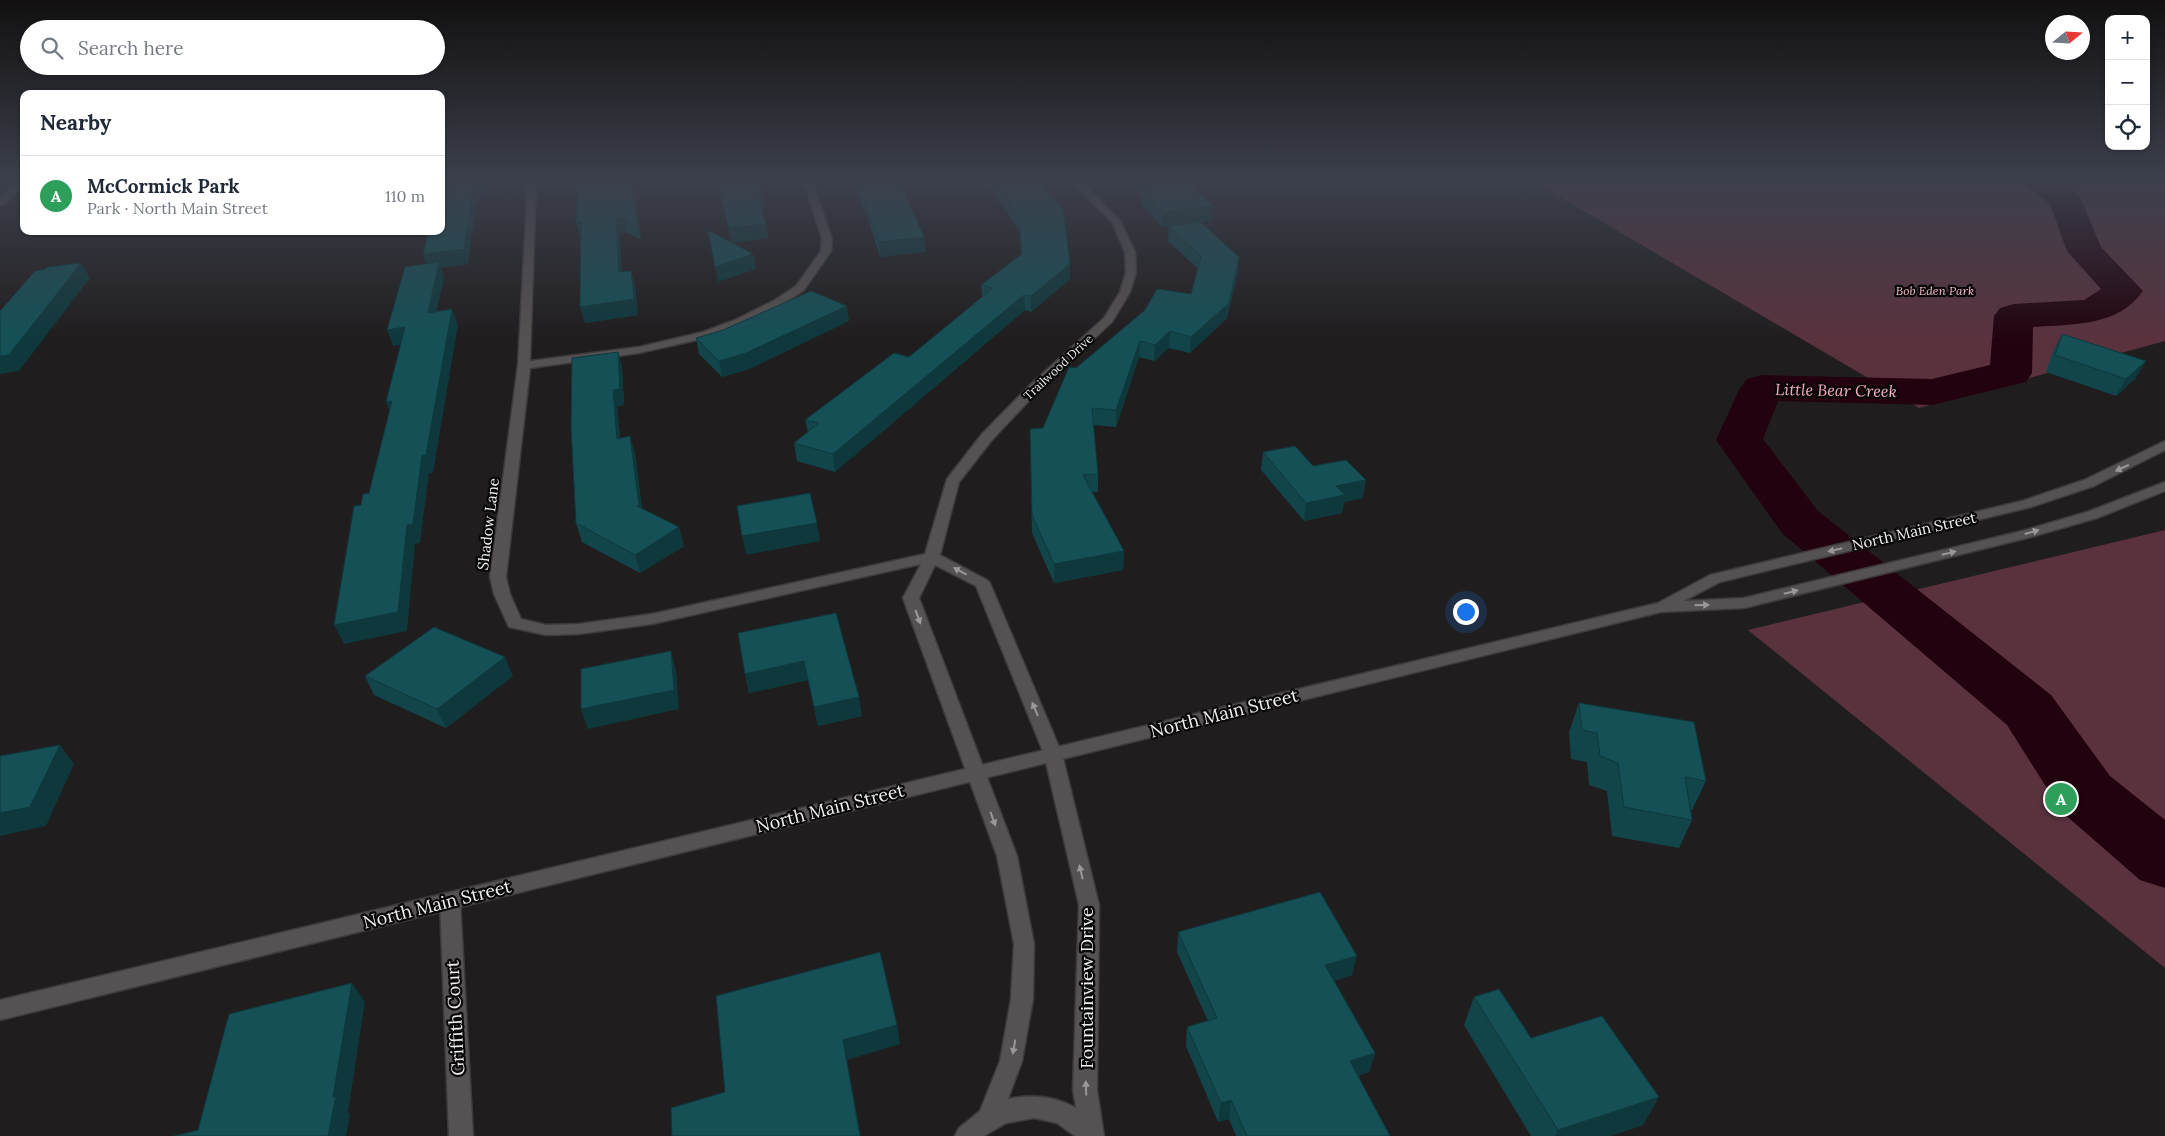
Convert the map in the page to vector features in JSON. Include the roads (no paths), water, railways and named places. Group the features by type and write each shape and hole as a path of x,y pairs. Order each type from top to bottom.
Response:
{"street":[{"name":"Shadow Lane","path":"530,234 524,365 498,577 502,594 515,623 546,630 579,629 652,619 932,556"},
{"path":"524,365 639,350 706,334 739,322 779,302 800,288 826,251 825,234"},
{"name":"Trailwood Drive","path":"976,773 911,598 932,556 952,482 987,438 1028,394 1108,320 1124,292 1131,272 1130,252 1122,234"},
{"name":"North Main Street","path":"1661,607 1715,578 2026,504 2089,483 2165,445"},
{"name":"North Main Street","path":"0,1010 1661,607 1744,603 1985,544 2092,515 2165,486"},
{"path":"932,556 982,583 1053,754"},
{"name":"Fountainview Drive","path":"1053,754 1089,905 1085,1090 1091,1136"},
{"name":"Fountainview Drive","path":"976,773 1007,856 1024,944 1022,999 1011,1061 989,1118"},
{"name":"Griffith Court","path":"450,901 461,1136"},
{"name":"Fountainview Drive","path":"967,1136 989,1118 1013,1108 1038,1106 1058,1112 1077,1122 1091,1136"}],"waterway":[{"name":"Little Bear Creek","path":"2078,234 2085,251 2124,291 2093,311 2014,316 2011,373 1932,392 1762,388 1739,440 1800,522 2029,710 2086,794 2165,860"}],"place":[{"name":"McCormick Park","path":"2061,799"}],"park label":[{"name":"Bob Eden Park","path":"1935,290"}]}
